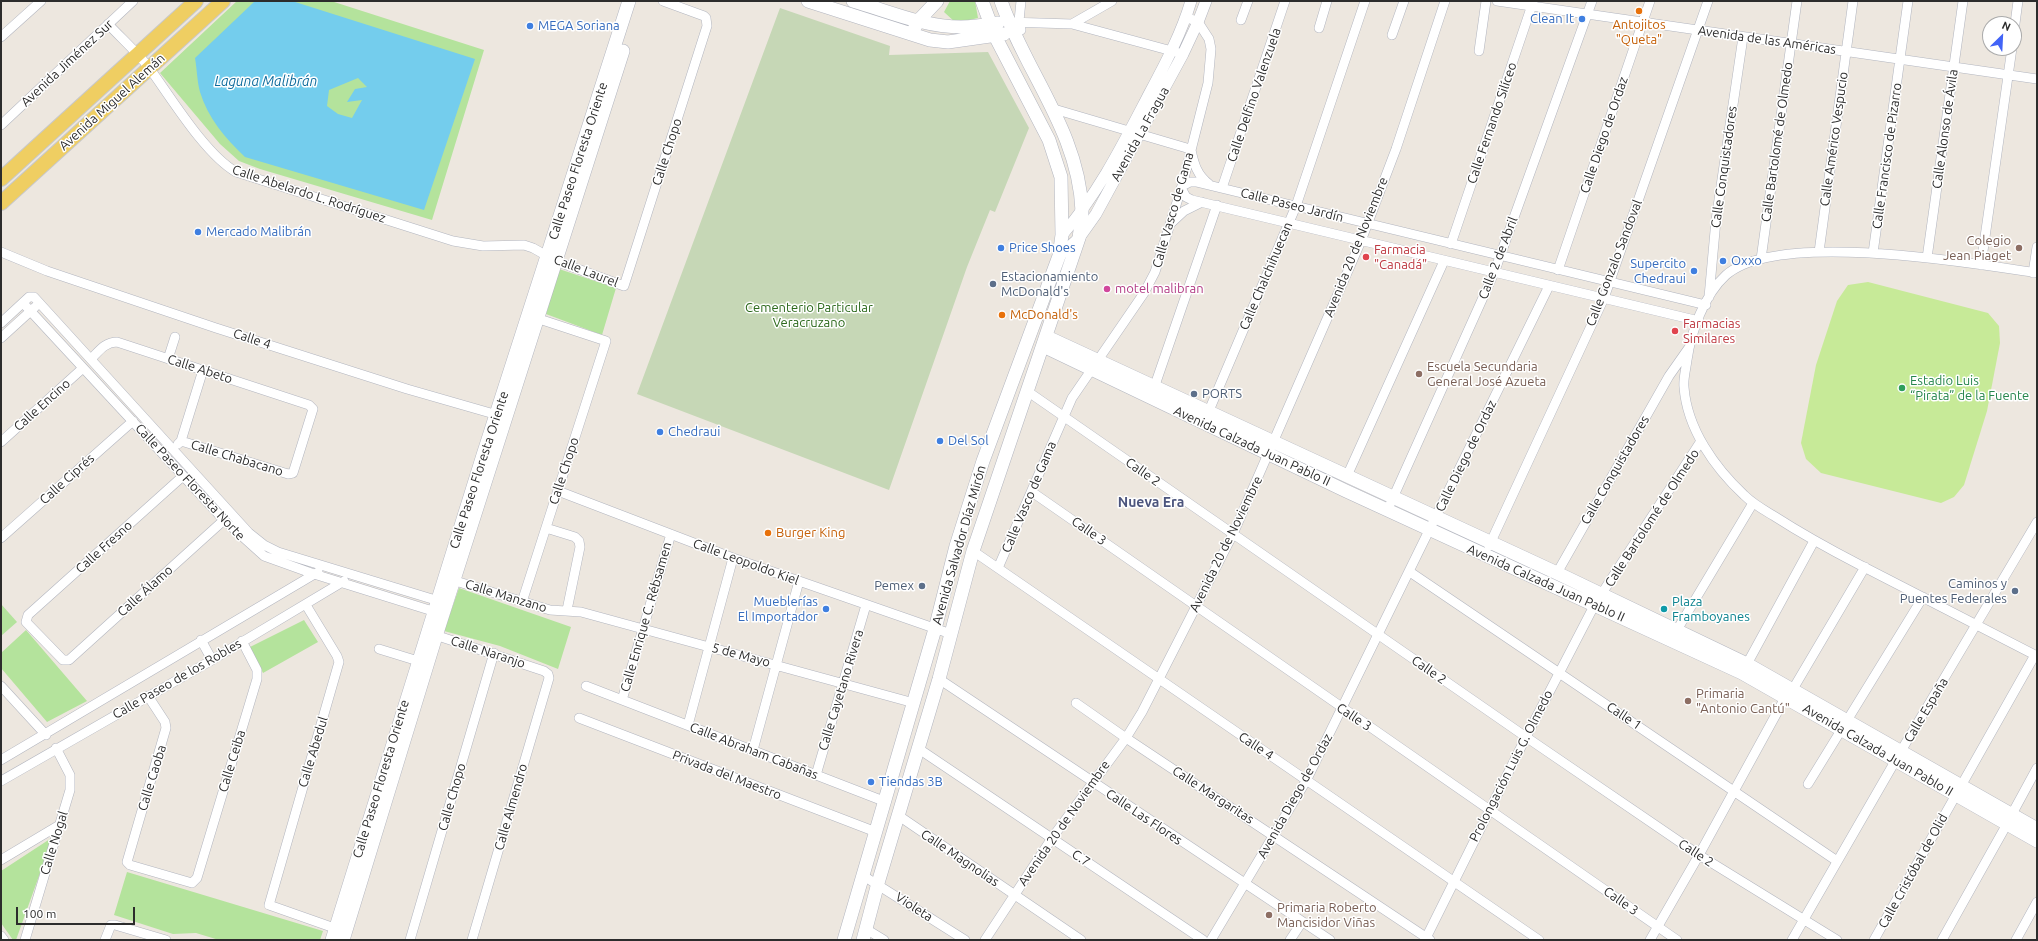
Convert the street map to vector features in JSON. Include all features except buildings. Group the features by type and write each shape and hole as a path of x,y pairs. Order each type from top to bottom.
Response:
{"main road":[{"name":"Avenida Miguel Alemán","path":"1,179 196,1"},
{"name":"Avenida Miguel Alemán","path":"1,203 223,1"},
{"name":"Calle Paseo Floresta Oriente","path":"552,259 630,1"},
{"name":"Calle Paseo Floresta Oriente","path":"339,935 440,607 532,317 639,1"},
{"path":"808,1 930,40 948,42 993,30 1015,26"},
{"path":"858,1 919,20 993,30"},
{"path":"911,34 919,20 937,1"},
{"name":"Avenida Salvador Díaz Mirón","path":"844,940 862,875 886,802 935,629 956,546 980,470 1059,256 1062,235 1061,177 1049,140 993,30 982,1"},
{"name":"Avenida Salvador Díaz Mirón","path":"865,934 878,883 939,679 973,551 1045,342 1078,238 1082,212 1078,181 1070,148 1054,109 1015,26 1001,1"},
{"name":"Avenida Calzada Juan Pablo II","path":"1045,342 1271,448 1347,476 1393,497 1433,524"},
{"name":"Avenida Calzada Juan Pablo II","path":"1093,365 1154,388 1208,413 1388,510 1433,524 1598,600 1742,673 1789,693"},
{"path":"980,470 988,474 989,479 985,498 988,505"},
{"name":"Avenida Calzada Juan Pablo II","path":"1487,549 1557,573 1598,600 1677,630 1747,664 1789,693 2009,819 2037,841"},
{"name":"Calle Paseo Floresta Oriente","path":"374,819 418,661 432,634"},
{"name":"Avenida Calzada Juan Pablo II","path":"2009,819 2037,829"}],"street":[{"path":"1,37 41,1"},
{"name":"Avenida Jiménez Sur","path":"1,124 133,1"},
{"name":"Calle Chopo","path":"624,286 707,26 706,18 663,1"},
{"path":"1022,1 1015,26 1030,24 1072,24 1184,54"},
{"path":"1072,24 1112,1"},
{"name":"Avenida La Fragua","path":"1059,256 1078,238 1096,214 1135,133 1186,17 1191,1"},
{"name":"Avenida La Fragua","path":"1062,235 1093,197 1184,54 1206,1"},
{"path":"1241,20 1248,1"},
{"name":"Calle Delfino Valenzuela","path":"1222,188 1285,1"},
{"path":"1319,28 1327,1"},
{"name":"Calle Chalchihuecan","path":"1208,413 1296,206 1365,1"},
{"path":"1392,35 1404,1"},
{"name":"Avenida 20 de Noviembre","path":"985,940 1052,838 1126,738 1159,681 1233,534 1361,241 1396,149 1445,1"},
{"path":"1479,51 1486,1"},
{"name":"Avenida de las Américas","path":"1497,1 1532,4 1587,14 2037,79"},
{"name":"Calle 2 de Abril","path":"1388,510 1494,273 1592,1"},
{"name":"Calle Diego de Ordaz","path":"1558,270 1650,1"},
{"name":"Calle Gonzalo Sandoval","path":"1487,549 1604,298 1708,1"},
{"name":"Calle Bartolomé de Olmedo","path":"1761,259 1797,1"},
{"name":"Calle Américo Vespucio","path":"1818,252 1853,1"},
{"name":"Calle Francisco de Pizarro","path":"1873,253 1908,1"},
{"name":"Calle Alonso de Ávila","path":"1927,258 1963,1"},
{"path":"2016,16 2018,1"},
{"name":"Calle Fernando Silíceo","path":"1451,244 1532,4"},
{"path":"1186,17 1198,22"},
{"name":"Calle Vasco de Gama","path":"998,568 1072,398 1093,365 1144,293 1155,272 1168,225 1181,187 1208,83 1211,49 1209,39 1198,22"},
{"name":"Calle Abelardo L. Rodríguez","path":"108,24 138,54 178,109 217,158 236,172 453,241 483,246 524,245 552,259"},
{"name":"Calle Conquistadores","path":"1707,302 1716,220 1743,36"},
{"path":"1981,265 2011,56"},
{"path":"1054,109 1190,149 1199,174 1202,179 1212,186"},
{"name":"Calle Paseo Jardín","path":"1699,321 1202,202 1186,197 1181,187 1190,182 1222,188 1609,283 1707,302"},
{"path":"1168,225 1184,211 1202,202"},
{"path":"1154,388 1217,205"},
{"path":"2036,656 1814,541 1753,503 1721,472 1702,441 1690,414 1683,386 1689,348 1707,302 1727,275 1741,266 1761,259 1818,252 1873,253 1927,258 2035,273 2037,247"},
{"name":"Calle 4","path":"1,252 48,271 222,330 407,389 501,416"},
{"name":"Calle Laurel","path":"552,259 624,286"},
{"path":"1347,476 1444,261"},
{"name":"Calle Diego de Ordaz","path":"1433,524 1549,286"},
{"name":"Calle Paseo Floresta Norte","path":"32,296 39,303 249,533 264,546 440,607 341,582 264,556 224,520 23,303 32,296"},
{"path":"1,323 23,303"},
{"path":"1,338 39,303"},
{"name":"Calle Chopo","path":"522,602 606,341 532,317"},
{"path":"168,359 175,337"},
{"name":"Calle Abeto","path":"90,358 110,342 117,342 308,405 313,409 293,473"},
{"name":"Calle Conquistadores","path":"1557,573 1669,376 1689,348"},
{"name":"Calle Encino","path":"1,442 83,368"},
{"path":"165,457 181,441 203,370"},
{"name":"Calle 2","path":"1027,391 1378,635 1699,855 1837,940"},
{"name":"Calle Ciprés","path":"1,538 133,421"},
{"name":"Calle Chabacano","path":"181,441 288,474 293,473"},
{"name":"Calle Bartolomé de Olmedo","path":"1598,600 1702,441"},
{"name":"Calle Fresno","path":"66,661 26,622 26,618 183,476"},
{"name":"Calle Leopoldo Kiel","path":"558,491 733,558 951,634"},
{"name":"Calle 3","path":"1032,492 1678,940"},
{"path":"1677,630 1753,503"},
{"name":"Calle Álamo","path":"66,661 224,520"},
{"name":"Calle España","path":"1792,940 1898,756 2037,522"},
{"name":"Avenida Diego de Ordaz","path":"1211,940 1306,781 1343,709 1433,524"},
{"path":"546,528 574,537 579,541 580,547 567,610"},
{"name":"Calle Enrique C. Rébsamen","path":"622,700 671,534"},
{"path":"1747,664 1814,541"},
{"name":"Calle 4","path":"973,551 1159,681 1539,940"},
{"path":"688,725 733,558"},
{"name":"Calle Paseo de los Robles","path":"1,760 46,735 201,640 326,568"},
{"path":"1650,940 1699,855 1733,790 1789,693 1865,568"},
{"name":"Calle 1","path":"1410,572 1837,861"},
{"name":"Calle Paseo de los Robles","path":"3,776 56,748 212,660 353,576"},
{"name":"Calle Manzano","path":"449,579 555,612 567,610"},
{"path":"753,750 799,581"},
{"path":"1808,784 1923,598"},
{"name":"Prolongación Luis G. Olmedo","path":"1427,939 1454,881 1526,737 1598,600"},
{"name":"Calle Abedul","path":"306,605 337,656 339,662 269,904 339,935"},
{"name":"Calle Cayetano Rivera","path":"816,775 842,682 866,605"},
{"name":"5 de Mayo","path":"567,610 581,612 644,628 914,703"},
{"name":"Calle Naranjo","path":"432,634 494,653 548,674"},
{"path":"201,640 212,660"},
{"name":"Calle Ceiba","path":"127,863 190,883 194,882 257,679 257,670 242,641"},
{"path":"379,649 418,661"},
{"name":"Calle Chopo","path":"410,940 494,653"},
{"name":"Calle Cristóbal de Olid","path":"1874,940 2036,656"},
{"name":"Calle Almendro","path":"472,940 549,678 548,674"},
{"name":"Calle Las Flores","path":"939,679 1330,940"},
{"path":"1,686 46,735"},
{"name":"Calle Abraham Cabañas","path":"586,686 886,802"},
{"name":"Calle Caoba","path":"127,863 166,728 165,722 148,696"},
{"name":"Calle Margaritas","path":"1076,703 1427,939"},
{"name":"Privada del Maestro","path":"578,718 876,832"},
{"name":"Calle Nogal","path":"25,940 61,824 71,782 68,770 56,748"},
{"name":"C.7","path":"919,749 1203,940"},
{"path":"1942,940 2037,768"},
{"name":"Calle Magnolias","path":"899,816 1081,940"},
{"path":"1,860 61,824"},
{"name":"Violeta","path":"862,875 878,883 965,940"},
{"path":"2016,940 2037,902"},
{"path":"1290,940 1302,922"},
{"path":"105,940 111,925 115,924 166,940"},
{"path":"865,934 884,940"},
{"path":"1,936 4,940"}],"green space":[{"name":"Laguna Malibrán","path":"237,1 331,1 484,50 432,220 260,169 239,161 220,144 160,73"},
{"path":"950,1 975,1 978,18 956,23 944,12"},
{"name":"Cementerio Particular Veracruzano","path":"780,8 890,46 889,55 988,52 1029,128 995,212 990,210 967,267 889,490 637,394"},
{"path":"559,269 616,288 602,335 546,314"},
{"name":"Estadio Luis “Pirata” de la Fuente","path":"1868,282 1988,313 1999,326 2000,343 1987,411 1964,485 1954,497 1941,503 1821,473 1806,459 1801,443 1816,365 1837,301 1848,285"},
{"path":"459,588 571,627 558,669 500,646 444,631"},
{"path":"1,604 17,622 1,636"},
{"path":"304,620 318,642 263,673 250,647"},
{"path":"26,630 87,701 47,722 1,668 1,653"},
{"path":"53,837 16,940 13,940 1,923 1,871"},
{"path":"127,872 323,931 320,940 219,940 196,933 173,934 114,915"}],"water":[{"name":"Laguna Malibrán","path":"255,1 292,1 475,59 424,210 245,157 224,135 212,119 200,92 195,58","holes":["358,78 367,87 355,89 347,102 362,100 352,118 338,114 327,106 329,90"]}],"place":[{"name":"Antojitos \"Queta\"","path":"1639,11"},
{"name":"Clean It","path":"1582,19"},
{"name":"MEGA Soriana","path":"530,26"},
{"name":"Mercado Malibrán","path":"198,232"},
{"name":"Price Shoes","path":"1001,248"},
{"name":"Colegio Jean Piaget","path":"2019,248"},
{"name":"Farmacia \"Canadá\"","path":"1366,257"},
{"name":"Oxxo","path":"1723,261"},
{"name":"Supercito Chedraui","path":"1694,271"},
{"name":"Estacionamiento McDonald's","path":"993,284"},
{"name":"motel malibran","path":"1107,289"},
{"name":"McDonald's","path":"1002,315"},
{"name":"Farmacias Similares","path":"1675,331"},
{"name":"Escuela Secundaria General José Azueta","path":"1419,374"},
{"name":"Estadio Luis “Pirata” de la Fuente","path":"1902,388"},
{"name":"PORTS","path":"1194,394"},
{"name":"Chedraui","path":"660,432"},
{"name":"Del Sol","path":"940,441"},
{"name":"Burger King","path":"768,533"},
{"name":"Pemex","path":"922,586"},
{"name":"Caminos y Puentes Federales","path":"2015,591"},
{"name":"Mueblerías El Importador","path":"826,609"},
{"name":"Plaza Framboyanes","path":"1664,609"},
{"name":"Primaria \"Antonio Cantú\"","path":"1688,701"},
{"name":"Tiendas 3B","path":"871,782"},
{"name":"Primaria Roberto Mancisidor Viñas","path":"1269,915"}],"district":[{"name":"Nueva Era","path":"1151,502"}]}
